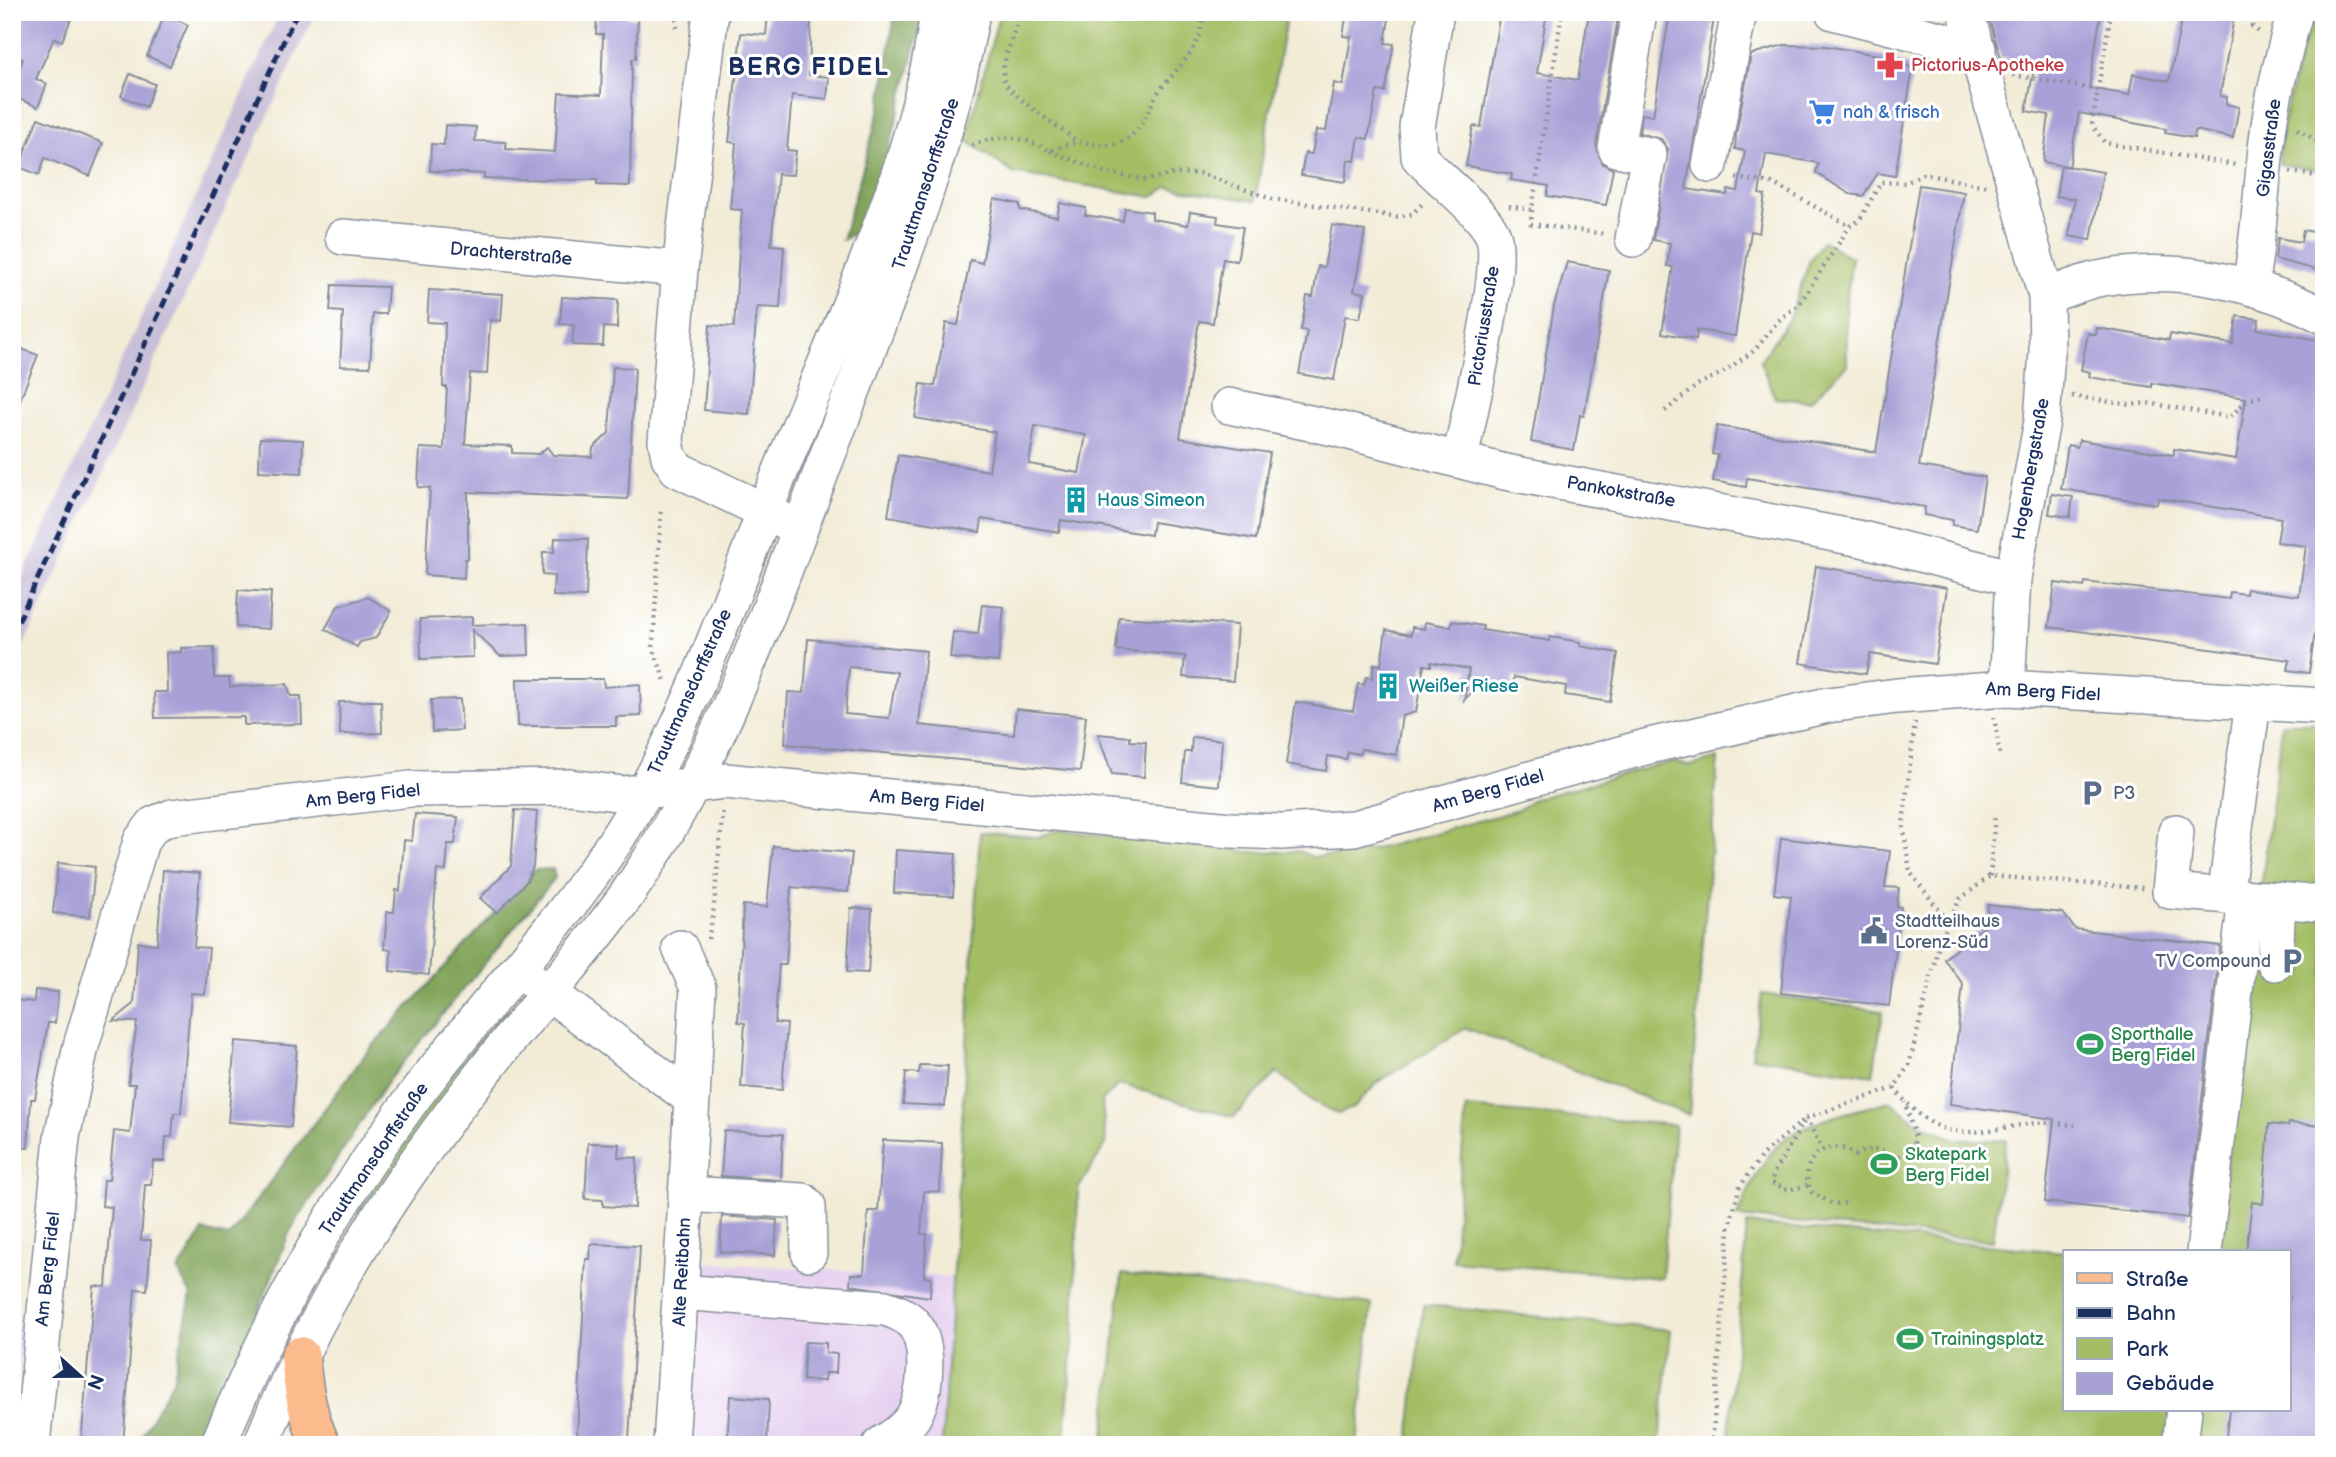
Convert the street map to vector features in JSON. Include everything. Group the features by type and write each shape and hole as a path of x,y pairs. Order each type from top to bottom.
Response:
{"main road":[{"path":"300,1356 311,1424 321,1445"}],"street":[{"path":"711,12 680,269 666,441 669,457 677,468 764,513 800,527"},
{"name":"Trauttmansdorffstraße","path":"218,1445 271,1327 329,1221 409,1103 586,883 646,790 703,671 877,231 904,155 923,89 938,12"},
{"name":"Trauttmansdorffstraße","path":"261,1445 300,1356 336,1284 376,1218 429,1142 626,896 710,783 718,735 915,224 945,136 972,12"},
{"name":"Pictoriusstraße","path":"1436,12 1417,127 1419,157 1452,192 1477,213 1493,237 1496,270 1460,459"},
{"path":"1617,236 1649,155 1616,149 1639,12"},
{"path":"1710,165 1739,12"},
{"path":"1833,12 1981,59"},
{"name":"Hogenbergstraße","path":"1966,12 2046,296 2042,421 2013,578 2007,688"},
{"name":"Gigasstraße","path":"2250,286 2260,233 2264,170 2278,75 2295,12"},
{"name":"Drachterstraße","path":"343,237 680,269"},
{"path":"2046,296 2100,278 2134,274 2182,275 2250,286 2324,316"},
{"name":"Pankokstraße","path":"1229,406 1460,459 1505,472 1862,539 2013,578"},
{"name":"Am Berg Fidel","path":"32,1445 62,1137 81,1046 141,841 154,824 172,817 411,789 570,787 623,794 710,783 1231,830 1281,832 1354,828 1649,746 1828,705 1918,694 2007,688 2324,706"},
{"path":"2204,1250 2250,898 2253,704"},
{"path":"2176,832 2171,891 2324,904"},
{"path":"2250,898 2275,963"},
{"name":"Alte Reitbahn","path":"671,1445 698,988 680,947"},
{"path":"518,970 692,1099"},
{"path":"686,1194 803,1200 809,1213 809,1253"},
{"path":"680,1292 885,1308 903,1314 917,1328 924,1355 922,1390 913,1416 893,1437 880,1445"},
{"path":"2180,1445 2184,1412"}],"path":[{"path":"1021,12 1004,80 1010,92 1078,142 1099,146 1117,144 1136,132 1162,87 1192,54 1199,37 1202,12"},
{"path":"1562,12 1531,224 1617,236"},
{"path":"2111,12 2092,125 2105,143 2264,170"},
{"path":"1981,59 2098,90"},
{"path":"963,148 991,138 1024,138 1104,172 1146,180 1174,174 1199,173 1272,199 1399,217 1412,214 1452,192 1532,210"},
{"path":"1050,151 1078,142"},
{"path":"1710,165 1723,176 1772,183 1850,226"},
{"path":"1665,411 1699,384 1722,373 1755,350 1778,321 1800,303 1850,226 1859,221 1881,181 1906,183 1923,174 2018,192"},
{"path":"2044,392 2130,405 2147,403 2230,417 2246,401 2264,395"},
{"path":"661,512 653,647 668,690"},
{"path":"1918,694 1903,824 1906,848 1910,872 1949,923"},
{"path":"698,988 713,915 710,783"},
{"path":"1990,876 1995,815"},
{"path":"1712,1445 1729,1229 1739,1188 1763,1154 1806,1118 1894,1088 1909,1065 1940,941 1960,899 1990,876 2171,891"},
{"path":"1894,1088 1905,1102 1935,1124 1959,1133 1982,1133 2038,1123 2075,1125"},
{"path":"1845,1203 1822,1200 1808,1185 1810,1162 1822,1149 1839,1147 1855,1155 1870,1149 1880,1150 1894,1159 1913,1149 1915,1137 1905,1102"},
{"path":"1806,1118 1822,1149"},
{"path":"1806,1118 1774,1172 1772,1183 1788,1190 1808,1185"}],"shaded area":[{"path":"280,12 316,12 12,671 12,600"},
{"path":"699,1262 953,1277 942,1445 688,1445"},
{"path":"12,1325 23,1326 15,1445 12,1445"}],"green space":[{"path":"895,12 923,12 881,175 863,228 842,240 881,105"},
{"path":"1000,12 1287,12 1255,201 1168,187 1152,197 1013,173 966,140"},
{"path":"2310,12 2324,12 2324,171 2279,164 2282,127"},
{"path":"1823,241 1852,258 1846,302 1847,365 1810,401 1775,398 1760,361 1789,319 1810,260"},
{"path":"2282,723 2324,723 2324,1445 1728,1445 1747,1224 2063,1252 2063,1412 2290,1412 2290,1250 2215,1250"},
{"path":"1718,758 1689,1115 1466,1028 1378,1082 1355,1107 1338,1114 1312,1101 1277,1072 1234,1117 1119,1084 1102,1101 1106,1144 1078,1189 1074,1331 1064,1445 942,1445 980,832 1038,837 1058,830 1249,852 1300,851 1312,857 1353,854 1518,810 1534,799 1657,765 1675,762 1689,766"},
{"path":"553,869 555,878 387,1082 290,1231 205,1445 137,1445 173,1381 191,1295 178,1271 203,1231 229,1237 368,1051 534,870"},
{"path":"1762,994 1883,1011 1873,1075 1752,1057"},
{"path":"506,1009 511,1012 363,1214 358,1213 365,1192 399,1139"},
{"name":"Skatepark Berg Fidel","path":"1890,1101 1916,1122 1957,1140 2006,1140 1993,1241 1738,1217 1751,1185 1764,1163 1786,1138 1823,1120"},
{"path":"1466,1108 1675,1125 1662,1278 1453,1261"},
{"path":"1122,1274 1372,1304 1357,1445 1103,1445"},
{"path":"1423,1305 1671,1330 1659,1445 1409,1445"}],"building":[{"path":"12,12 74,12 62,41 54,38 36,79 47,84 38,107 12,96 12,86 23,59 12,55"},
{"path":"597,12 626,12 626,17 638,18 636,59 632,59 630,186 597,185 597,180 484,178 484,174 430,171 431,144 444,145 445,125 476,127 475,141 506,142 506,149 555,152 559,93 601,95 603,34 596,34"},
{"path":"768,12 811,18 809,75 829,77 827,99 792,95 787,150 796,151 793,175 778,174 771,245 784,246 780,308 757,307 749,414 704,410 710,325 734,327 742,210 730,209 736,143 729,142 741,33 766,35"},
{"path":"1347,12 1390,12 1385,43 1394,44 1385,92 1377,91 1368,139 1359,137 1355,161 1348,160 1345,182 1301,175 1305,153 1312,154 1316,130 1326,131 1334,83 1343,85 1351,37 1343,36"},
{"path":"1500,12 1547,12 1537,73 1578,80 1589,12 1619,12 1596,146 1603,164 1613,169 1606,205 1547,196 1549,186 1511,180 1512,174 1466,166 1473,126 1481,127"},
{"path":"1670,12 1715,12 1686,189 1727,195 1728,190 1738,191 1745,151 1735,149 1736,135 1751,55 1784,45 1826,46 1883,56 1913,68 1895,176 1878,173 1863,196 1850,194 1816,173 1818,163 1766,154 1759,194 1765,195 1759,233 1751,231 1735,336 1697,330 1696,339 1662,333 1673,267 1667,266 1670,243 1653,240 1668,149 1661,139 1639,133 1642,114 1653,116"},
{"path":"1987,12 2101,12 2089,88 2129,95 2133,74 2169,81 2183,12 2235,12 2220,96 2227,97 2226,104 2239,107 2233,138 2195,130 2194,138 2165,133 2166,129 2079,113 2069,167 2043,162 2049,115 2026,111 2035,64 2001,58"},
{"path":"165,14 188,25 170,66 147,56"},
{"path":"130,74 155,84 146,107 121,96"},
{"path":"38,118 103,143 90,176 45,158 39,175 19,167"},
{"path":"2061,165 2103,172 2091,240 2069,236 2075,199 2056,196"},
{"path":"1919,185 1964,192 1919,466 1985,477 1977,529 1952,525 1953,520 1924,515 1925,507 1747,478 1746,487 1713,481 1718,455 1712,454 1717,426 1876,452"},
{"path":"994,199 1020,204 1020,210 1057,217 1060,203 1086,208 1085,215 1123,221 1125,208 1152,212 1152,219 1188,225 1190,212 1218,216 1217,223 1243,227 1237,261 1223,259 1213,323 1199,321 1180,438 1270,453 1256,539 1153,522 1151,535 1061,520 1059,532 982,519 980,532 888,516 898,455 989,471 995,432 915,418 921,384 935,386 946,323 958,325 970,260 982,263","holes":["1035,426 1086,435 1079,473 1029,464"]},
{"path":"1332,225 1365,231 1354,291 1365,293 1360,318 1345,316 1334,380 1299,374 1307,331 1301,330 1307,296 1313,297 1318,266 1324,267"},
{"path":"2303,230 2324,234 2324,272 2275,259 2278,238 2301,242"},
{"path":"1567,262 1609,270 1584,416 1580,415 1574,450 1531,442 1554,306"},
{"path":"332,285 388,287 386,314 373,314 370,367 340,366 343,312 330,311"},
{"path":"429,290 503,294 501,321 490,320 487,374 470,373 465,444 512,446 512,453 539,454 547,447 553,455 592,457 593,448 609,433 613,367 635,368 628,499 468,492 468,559 465,559 464,578 425,575 430,488 418,487 420,448 444,449 447,387 443,387 445,323 427,322"},
{"path":"562,297 618,300 617,328 604,327 603,346 572,345 574,325 560,324"},
{"path":"2237,316 2259,319 2257,329 2324,341 2324,569 2309,673 2288,670 2290,660 2049,627 2055,583 2084,587 2085,582 2229,599 2230,592 2246,594 2247,589 2299,596 2306,546 2277,542 2281,518 2158,498 2157,504 2061,489 2068,445 2077,447 2079,440 2174,455 2174,449 2236,459 2246,398 2152,383 2152,387 2089,377 2090,372 2081,370 2088,333 2096,335 2097,328 2169,340 2170,334 2233,344"},
{"path":"19,348 38,355 13,417 12,364"},
{"path":"260,438 303,440 302,473 259,471"},
{"path":"2052,494 2073,497 2070,517 2049,514"},
{"path":"555,538 588,539 586,597 553,596 554,576 542,575 543,552 554,552"},
{"path":"1816,566 1947,588 1935,664 1870,654 1866,674 1800,663"},
{"path":"238,590 271,592 269,629 236,627"},
{"path":"368,597 391,611 376,638 360,642 357,647 325,629 338,606"},
{"path":"982,605 1004,607 998,662 950,658 953,632 978,634"},
{"path":"472,617 472,625 528,623 529,655 500,656 472,630 473,657 421,659 420,619"},
{"path":"1119,617 1237,625 1233,681 1183,677 1185,656 1116,650"},
{"name":"Weißer Riese","path":"1452,621 1483,626 1482,630 1550,641 1550,637 1581,642 1580,646 1618,653 1610,702 1565,695 1566,686 1514,677 1512,686 1483,681 1464,700 1469,669 1431,662 1431,666 1424,665 1416,712 1402,716 1396,755 1361,749 1360,754 1348,752 1346,759 1328,756 1326,771 1286,764 1296,702 1353,711 1358,684 1364,685 1366,677 1372,678 1374,664 1381,665 1386,630 1411,635 1412,627 1424,629 1425,622 1451,627"},
{"path":"808,639 926,651 919,725 1014,735 1016,709 1086,716 1080,771 785,744 788,692 804,693","holes":["849,667 897,672 889,718 845,714"]},
{"path":"214,647 214,678 229,678 230,687 287,684 291,696 301,696 302,724 244,725 244,717 155,718 154,692 167,692 166,653 181,652 181,648"},
{"path":"517,679 603,679 604,687 640,684 641,716 616,717 616,726 518,726"},
{"path":"460,699 462,730 432,732 431,700"},
{"path":"381,701 382,733 340,734 339,702"},
{"path":"1098,734 1130,737 1130,741 1146,742 1144,777 1112,774"},
{"path":"1192,737 1222,740 1219,786 1182,782 1185,752 1191,752"},
{"path":"515,810 537,812 533,867 527,881 497,913 480,898 511,866"},
{"path":"415,814 458,817 455,844 448,844 446,871 437,870 429,975 390,971 391,950 384,949 387,912 394,912 396,890 400,891 404,840 412,841"},
{"name":"Stadtteilhaus Lorenz-Süd","path":"1781,838 1890,851 1885,887 1899,888 1897,906 1901,907 1889,1006 1781,993 1791,896 1774,894"},
{"path":"773,846 852,853 848,892 791,887 786,965 779,965 775,1023 787,1024 782,1090 741,1087 745,1023 738,1022 743,905 767,907"},
{"path":"896,850 956,854 953,896 894,893"},
{"path":"58,863 95,867 90,917 53,913"},
{"path":"163,870 200,873 194,947 209,948 205,994 191,993 181,1113 174,1113 172,1137 166,1137 164,1161 153,1161 151,1185 145,1185 141,1240 151,1240 147,1290 135,1289 123,1445 81,1445 94,1286 106,1287 112,1207 102,1206 104,1180 109,1180 114,1131 130,1133 135,1084 128,1084 137,1022 113,1021 134,1004 138,942 157,944"},
{"name":"Sporthalle Berg Fidel","path":"1988,905 2063,913 2075,929 2220,946 2188,1218 2045,1202 2054,1119 1950,1104 1963,984 1944,959 1986,925"},
{"path":"851,908 872,909 868,973 847,972"},
{"path":"35,990 58,992 55,1023 48,1023 35,1099 31,1099 28,1148 12,1147 12,1000 34,1002"},
{"path":"235,1041 297,1046 291,1127 228,1122"},
{"path":"920,1065 948,1066 945,1106 903,1104 906,1072 919,1073"},
{"path":"2289,1123 2324,1126 2324,1445 2225,1445 2229,1412 2290,1412 2290,1250 2246,1250 2252,1202 2263,1204 2269,1124 2288,1126"},
{"path":"724,1131 783,1134 781,1180 721,1176"},
{"path":"883,1140 942,1143 940,1192 924,1191 921,1234 927,1234 924,1277 931,1278 930,1297 850,1285 851,1274 864,1274 868,1211 878,1211"},
{"path":"588,1143 619,1144 618,1157 637,1158 635,1208 603,1206 603,1200 585,1199"},
{"path":"722,1216 777,1220 775,1255 720,1252"},
{"path":"591,1244 640,1246 629,1440 622,1439 622,1445 580,1445 580,1435 577,1435 586,1259 590,1259"},
{"path":"805,1342 826,1343 826,1353 837,1354 836,1373 825,1373 824,1381 803,1380"},
{"path":"730,1396 769,1399 767,1445 727,1445"}],"railway":[{"path":"12,635 297,12"}],"place":[{"name":"Pictorius-Apotheke","path":"1890,65"},
{"name":"nah & frisch","path":"1822,112"},
{"name":"Haus Simeon","path":"1076,500"},
{"name":"Weißer Riese","path":"1388,686"},
{"name":"P3","path":"2092,793"},
{"name":"Stadtteilhaus Lorenz-Süd","path":"1874,931"},
{"name":"TV Compound","path":"2292,961"},
{"name":"Sporthalle Berg Fidel","path":"2090,1044"},
{"name":"Skatepark Berg Fidel","path":"1884,1164"},
{"name":"Trainingsplatz","path":"1910,1339"}],"district":[{"name":"BERG FIDEL","path":"809,67"}]}
